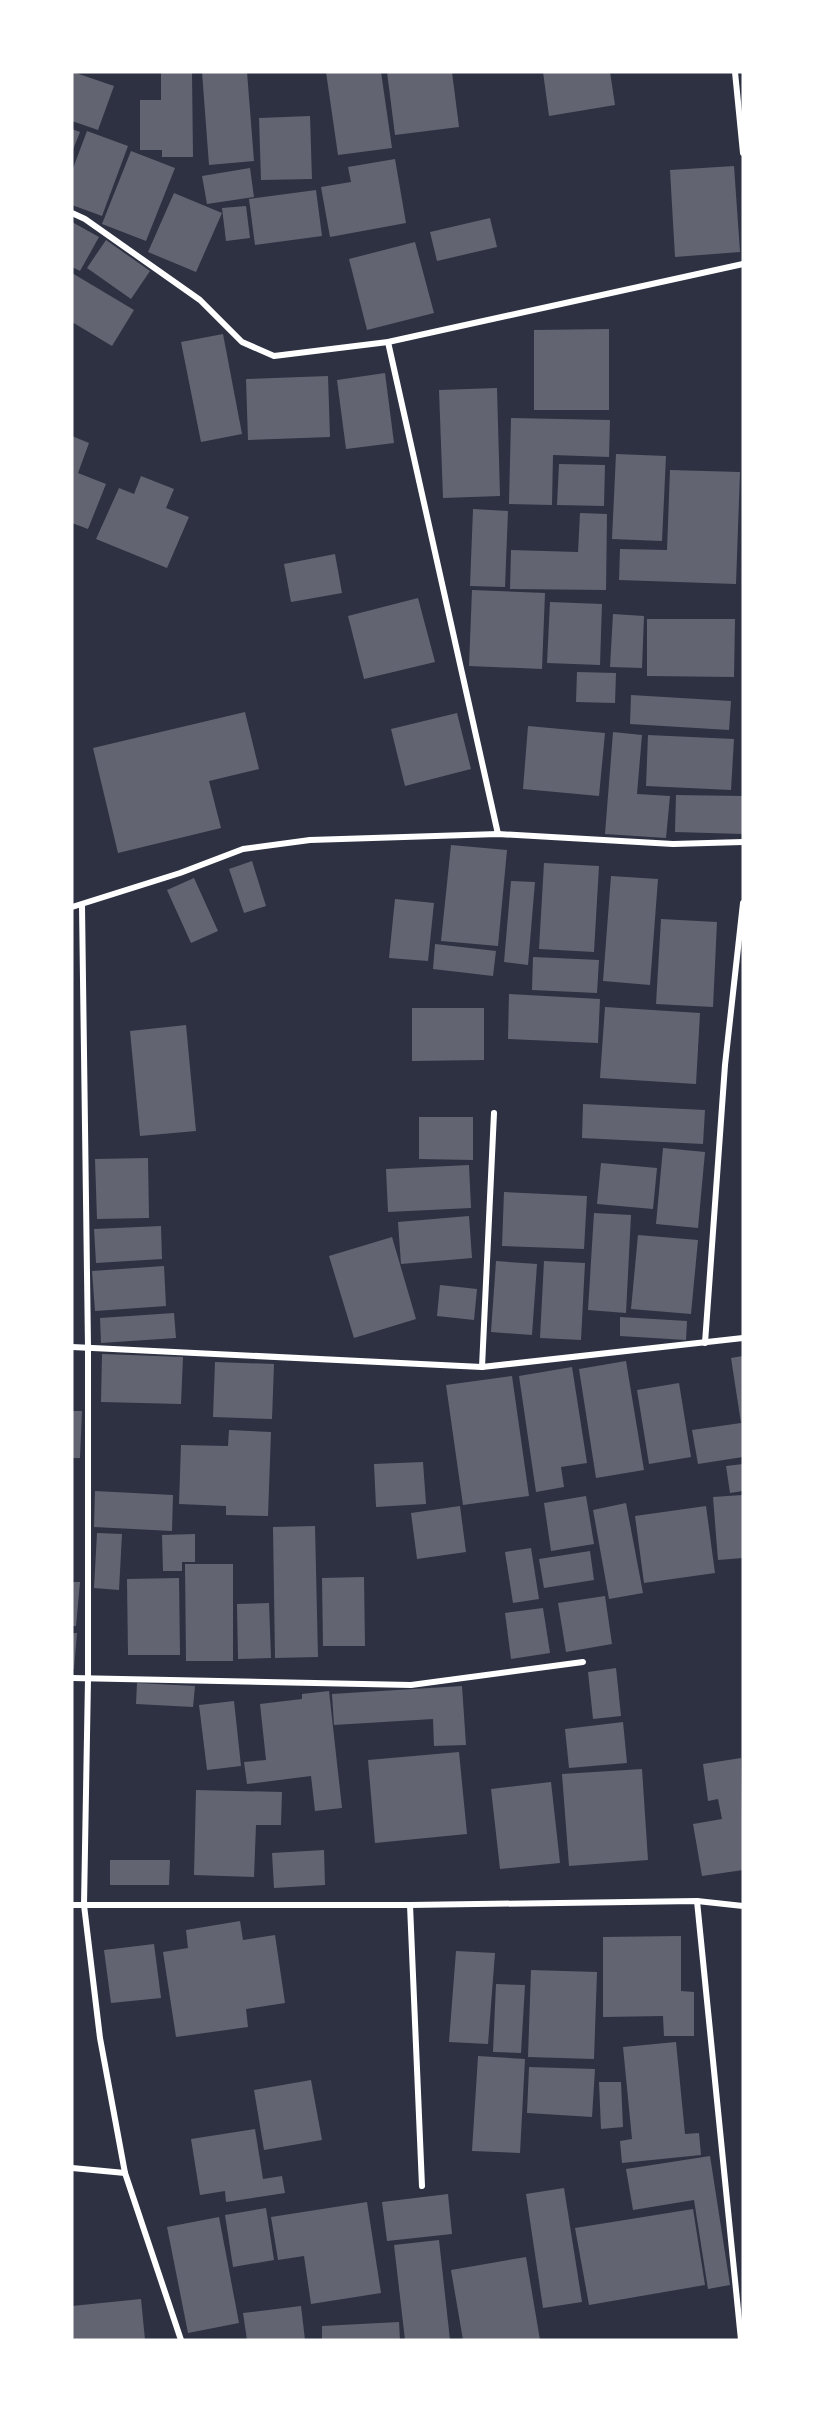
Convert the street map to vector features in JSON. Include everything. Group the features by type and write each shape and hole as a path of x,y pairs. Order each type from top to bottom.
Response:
{"street":[{"path":"735,72 743,153"},
{"path":"72,213 86,219 200,300 242,342 263,352 287,356 388,342 743,264"},
{"path":"388,342 498,834"},
{"path":"72,907 82,906 243,849 310,840 498,834 674,844 743,842"},
{"path":"705,1343 725,1065 743,903"},
{"path":"82,906 88,1347 88,1679 84,1905 100,2038 125,2173 180,2340"},
{"path":"482,1367 495,1113"},
{"path":"72,1347 482,1367 743,1338"},
{"path":"72,1678 411,1685 583,1662"},
{"path":"72,1905 410,1905 697,1901 743,1906"},
{"path":"697,1901 741,2340"},
{"path":"410,1905 422,2186"},
{"path":"72,2168 125,2173"}],"building":[{"path":"73,72 114,86 98,130 72,121"},
{"path":"161,72 192,72 193,157 162,157 162,150 140,150 140,100 161,100"},
{"path":"202,72 247,72 254,161 209,165"},
{"path":"326,72 381,72 392,148 338,155"},
{"path":"387,72 452,72 459,127 395,135"},
{"path":"543,72 610,72 615,105 549,116"},
{"path":"310,116 312,179 261,180 259,118"},
{"path":"72,129 80,132 72,152"},
{"path":"87,131 128,146 102,216 72,205 72,171"},
{"path":"131,151 175,168 146,241 102,224"},
{"path":"395,159 406,223 330,237 321,187 351,182 348,167"},
{"path":"734,166 740,252 675,257 670,170"},
{"path":"250,168 254,197 207,204 202,176"},
{"path":"316,190 322,236 255,245 249,199"},
{"path":"174,193 222,213 196,272 148,252"},
{"path":"246,206 250,238 226,241 222,208"},
{"path":"490,218 497,247 437,261 430,232"},
{"path":"72,222 99,237 80,271 72,267"},
{"path":"106,240 150,271 131,299 87,268"},
{"path":"415,242 434,313 367,330 349,259"},
{"path":"72,273 134,310 112,346 72,322"},
{"path":"609,329 609,410 534,410 534,330"},
{"path":"223,334 242,434 201,442 181,342"},
{"path":"385,373 394,443 346,449 337,380"},
{"path":"328,376 330,437 248,440 246,379"},
{"path":"497,388 500,496 443,498 439,390"},
{"path":"511,418 610,420 609,457 553,455 552,505 509,504"},
{"path":"72,436 89,443 78,473 106,484 88,529 72,523"},
{"path":"616,454 666,456 662,541 612,539"},
{"path":"559,464 605,465 604,506 557,505"},
{"path":"670,470 740,472 736,584 619,580 620,549 667,550"},
{"path":"141,476 174,489 166,508 189,517 167,568 96,539 119,488 134,494"},
{"path":"473,509 508,511 505,587 470,586"},
{"path":"580,513 607,514 606,590 510,589 511,550 578,552"},
{"path":"335,554 342,593 291,602 284,564"},
{"path":"472,590 545,593 542,669 469,666"},
{"path":"418,598 435,662 364,679 348,616"},
{"path":"550,602 602,604 600,665 547,663"},
{"path":"613,614 644,616 642,668 610,667"},
{"path":"647,619 735,619 734,677 647,676"},
{"path":"577,672 616,673 615,703 576,702"},
{"path":"631,695 731,701 729,730 630,724"},
{"path":"245,712 259,769 209,781 221,828 118,853 93,748"},
{"path":"457,713 471,769 405,786 391,729"},
{"path":"528,726 605,733 599,796 523,789"},
{"path":"613,732 642,735 637,794 670,796 666,838 605,834"},
{"path":"648,735 734,739 731,790 646,786"},
{"path":"676,795 743,796 743,834 675,832"},
{"path":"451,845 507,850 498,946 441,941"},
{"path":"252,861 266,906 244,913 229,869"},
{"path":"544,863 599,866 594,952 539,949"},
{"path":"611,876 658,879 650,985 603,981"},
{"path":"194,878 218,931 191,943 167,890"},
{"path":"511,881 535,882 528,965 504,962"},
{"path":"395,899 434,903 428,961 389,958"},
{"path":"661,919 717,922 713,1007 656,1004"},
{"path":"435,944 496,951 493,976 433,969"},
{"path":"533,957 599,960 597,993 532,990"},
{"path":"509,994 600,999 598,1043 508,1039"},
{"path":"605,1007 700,1013 696,1084 600,1078"},
{"path":"412,1008 484,1008 484,1060 412,1061"},
{"path":"186,1025 196,1131 140,1136 130,1031"},
{"path":"583,1104 705,1110 703,1144 582,1138"},
{"path":"419,1117 473,1117 473,1160 419,1159"},
{"path":"663,1148 705,1152 698,1228 656,1224"},
{"path":"148,1158 149,1218 97,1219 95,1159"},
{"path":"601,1163 657,1168 653,1209 597,1204"},
{"path":"469,1165 471,1208 388,1212 386,1169"},
{"path":"504,1192 587,1196 584,1249 502,1246"},
{"path":"594,1213 631,1215 626,1313 588,1310"},
{"path":"469,1216 472,1258 401,1264 398,1222"},
{"path":"161,1226 162,1259 96,1263 94,1229"},
{"path":"638,1235 698,1240 691,1314 631,1309"},
{"path":"392,1237 416,1319 354,1338 329,1256"},
{"path":"496,1261 537,1264 532,1335 491,1332"},
{"path":"544,1261 585,1263 581,1340 540,1338"},
{"path":"164,1266 166,1306 95,1311 92,1271"},
{"path":"440,1285 477,1289 474,1320 437,1316"},
{"path":"174,1313 176,1338 101,1343 100,1318"},
{"path":"620,1317 687,1321 686,1340 620,1336"},
{"path":"102,1354 183,1357 181,1404 101,1402"},
{"path":"743,1356 743,1457 698,1464 692,1430 741,1423 731,1358"},
{"path":"626,1361 644,1470 596,1478 579,1369"},
{"path":"215,1362 274,1364 272,1419 213,1417"},
{"path":"572,1367 587,1463 561,1467 564,1487 536,1492 519,1376"},
{"path":"512,1376 529,1496 463,1505 446,1385"},
{"path":"679,1383 691,1457 649,1464 637,1390"},
{"path":"72,1411 82,1411 80,1458 72,1458"},
{"path":"229,1430 271,1432 268,1516 226,1515 226,1506 179,1504 181,1445 228,1446"},
{"path":"423,1462 426,1504 376,1507 374,1464"},
{"path":"743,1464 743,1491 730,1493 726,1466"},
{"path":"95,1491 173,1495 172,1531 94,1527"},
{"path":"742,1495 743,1558 718,1560 713,1497"},
{"path":"586,1496 594,1544 551,1551 544,1503"},
{"path":"626,1503 643,1593 609,1599 593,1510"},
{"path":"460,1506 466,1552 417,1559 411,1513"},
{"path":"706,1506 715,1573 644,1583 635,1516"},
{"path":"315,1526 318,1657 275,1658 273,1527"},
{"path":"97,1533 122,1534 119,1590 94,1588"},
{"path":"195,1534 195,1562 182,1562 182,1571 163,1571 162,1535"},
{"path":"531,1548 539,1599 513,1603 505,1552"},
{"path":"590,1551 594,1580 544,1588 539,1559"},
{"path":"185,1564 233,1564 233,1661 186,1661"},
{"path":"364,1577 365,1646 323,1646 322,1578"},
{"path":"179,1578 180,1655 128,1655 127,1579"},
{"path":"72,1582 80,1582 76,1626 72,1626"},
{"path":"605,1596 612,1644 566,1652 558,1603"},
{"path":"269,1603 271,1658 238,1659 237,1604"},
{"path":"543,1608 550,1653 511,1659 505,1613"},
{"path":"72,1633 77,1633 74,1669 72,1669"},
{"path":"616,1668 621,1716 593,1719 588,1672"},
{"path":"137,1683 195,1686 193,1707 136,1704"},
{"path":"462,1686 466,1745 434,1746 433,1719 334,1725 332,1694"},
{"path":"329,1691 342,1808 315,1811 311,1776 247,1784 244,1762 266,1760 260,1704 302,1699 302,1694"},
{"path":"234,1701 241,1766 207,1770 199,1705"},
{"path":"623,1722 627,1763 569,1768 565,1729"},
{"path":"459,1752 467,1834 375,1843 368,1760"},
{"path":"741,1758 743,1870 702,1876 693,1824 722,1819 718,1799 708,1801 703,1764"},
{"path":"642,1769 648,1860 569,1866 562,1774"},
{"path":"551,1782 560,1863 500,1869 491,1789"},
{"path":"196,1790 282,1792 281,1825 256,1825 254,1877 194,1875"},
{"path":"324,1850 325,1885 274,1888 272,1853"},
{"path":"110,1860 170,1860 169,1885 110,1885"},
{"path":"240,1921 243,1940 275,1935 285,2003 246,2009 248,2027 176,2037 163,1952 188,1948 186,1930"},
{"path":"681,1936 681,1991 694,1992 694,2036 664,2036 663,2016 603,2017 603,1937"},
{"path":"154,1944 161,1998 111,2003 104,1950"},
{"path":"456,1951 495,1953 488,2044 449,2042"},
{"path":"531,1970 597,1972 594,2059 528,2057"},
{"path":"496,1984 525,1985 521,2053 493,2052"},
{"path":"676,2042 685,2134 699,2133 701,2155 622,2163 620,2141 632,2139 623,2047"},
{"path":"478,2056 525,2059 520,2153 472,2151"},
{"path":"529,2067 595,2069 592,2117 527,2113"},
{"path":"311,2080 322,2140 264,2150 254,2090"},
{"path":"599,2082 621,2082 623,2127 601,2129"},
{"path":"255,2129 263,2179 282,2176 285,2193 226,2202 225,2191 200,2195 191,2139"},
{"path":"710,2156 730,2285 708,2289 694,2200 633,2210 626,2169"},
{"path":"564,2188 582,2302 543,2308 526,2194"},
{"path":"448,2194 452,2234 387,2241 382,2202"},
{"path":"367,2202 381,2293 311,2304 304,2256 278,2260 271,2217"},
{"path":"266,2208 274,2260 233,2267 225,2215"},
{"path":"693,2209 705,2285 589,2305 575,2228"},
{"path":"219,2217 239,2323 188,2333 167,2227"},
{"path":"439,2240 450,2340 405,2340 394,2245"},
{"path":"526,2257 540,2340 463,2340 451,2270"},
{"path":"141,2299 145,2340 72,2340 72,2306"},
{"path":"301,2306 305,2340 247,2340 243,2313"},
{"path":"399,2322 400,2340 322,2340 322,2326"}]}
